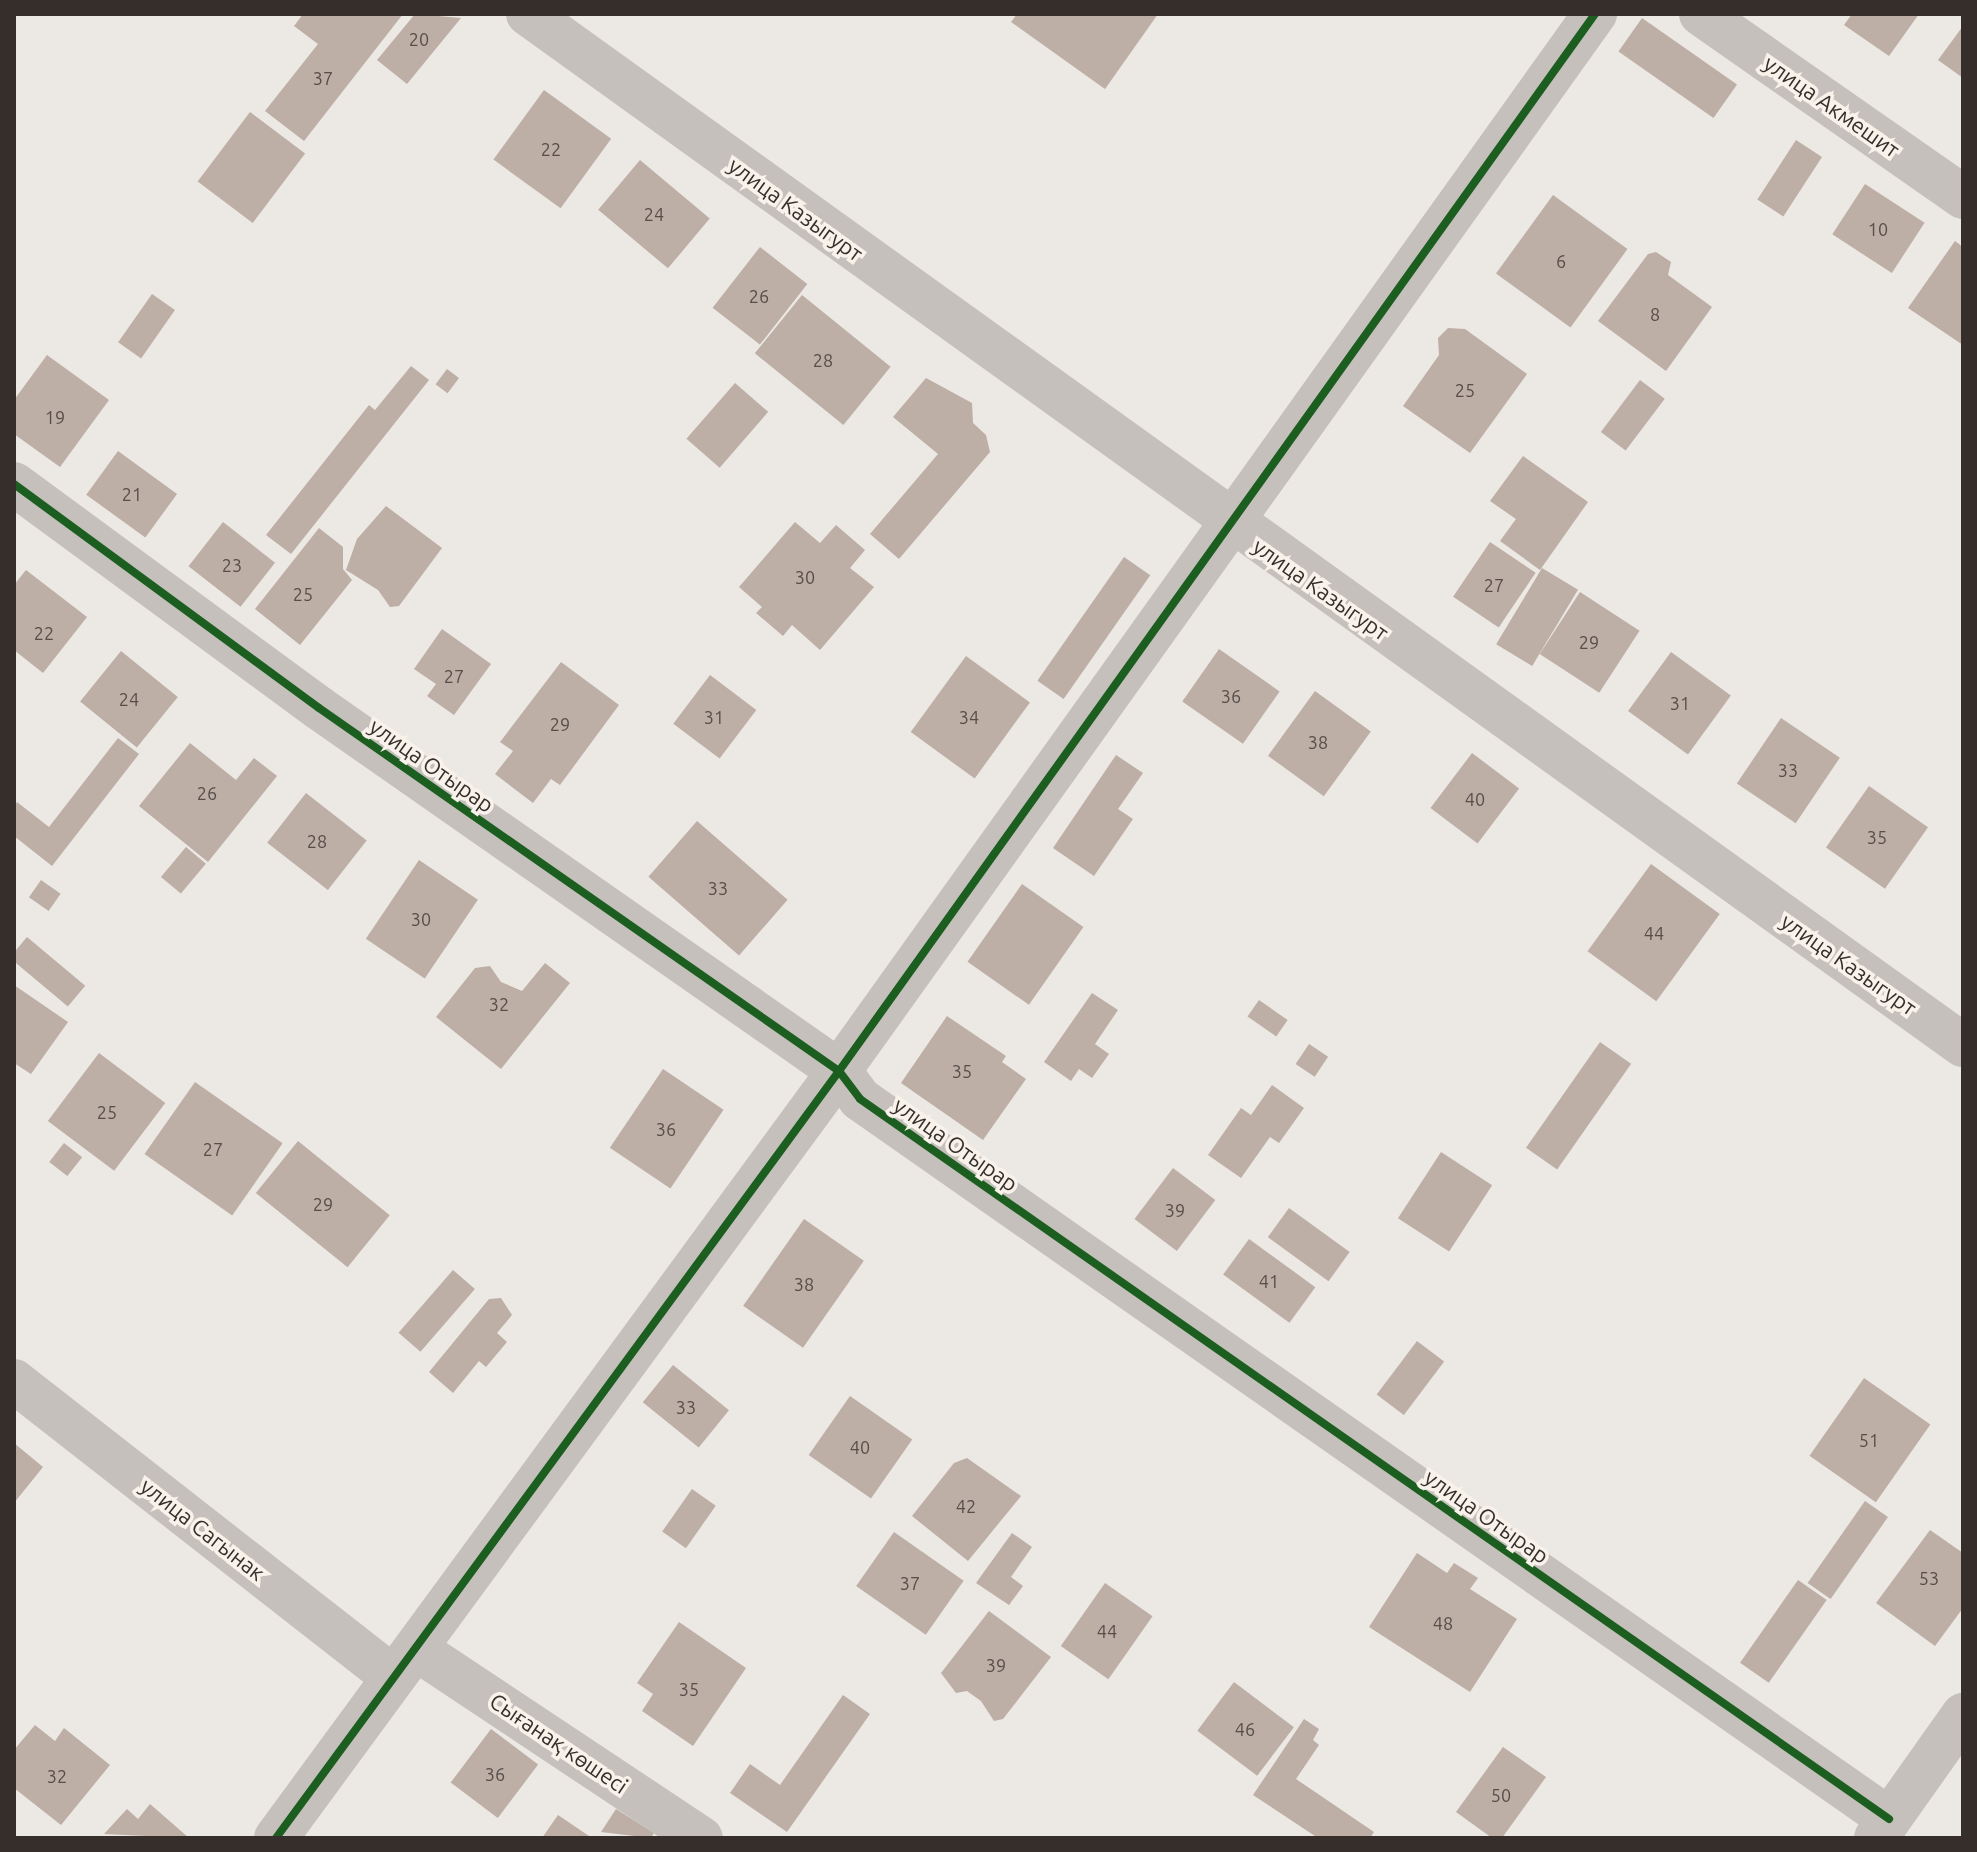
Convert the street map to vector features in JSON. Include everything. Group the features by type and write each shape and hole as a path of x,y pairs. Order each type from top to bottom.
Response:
{"street":[{"name":"улица Казыгурт","path":"528,14 1230,524 1963,1045"},
{"path":"276,1838 839,1071 1595,14"},
{"name":"улица Акмешит","path":"1701,14 1963,197"},
{"name":"улица Отырар","path":"14,484 319,708 839,1071 860,1099 1883,1829"},
{"name":"улица Сагынак","path":"14,1381 404,1662"},
{"name":"Сығанақ көшесі","path":"404,1662 701,1838"},
{"path":"1883,1829 1963,1715"}],"building":[{"path":"303,14 403,14 304,141 265,111 318,44 294,26"},
{"path":"415,14 461,18 407,84 377,60"},
{"path":"1017,14 1158,14 1105,89 1011,22"},
{"path":"1852,14 1919,14 1889,56 1844,25"},
{"path":"1642,18 1737,85 1714,118 1618,52"},
{"path":"1963,26 1963,78 1938,60"},
{"path":"544,90 611,139 561,208 493,160"},
{"path":"250,112 305,154 253,223 198,181"},
{"path":"1796,140 1822,157 1783,216 1757,200"},
{"path":"640,160 710,218 668,268 598,210"},
{"path":"1865,184 1925,223 1892,273 1832,234"},
{"path":"1553,195 1627,249 1570,328 1496,273"},
{"path":"1955,241 1963,247 1963,345 1908,308"},
{"path":"760,247 807,284 760,345 713,308"},
{"path":"1656,252 1671,262 1668,275 1712,307 1666,371 1598,321 1648,254"},
{"path":"152,294 175,310 141,358 118,342"},
{"path":"802,295 891,367 843,425 755,353"},
{"path":"1448,328 1465,329 1527,374 1470,453 1403,406 1439,355 1438,338"},
{"path":"47,355 109,400 60,467 14,434 14,400"},
{"path":"411,366 429,380 291,554 266,535 369,405 375,410"},
{"path":"447,369 459,378 448,393 436,384"},
{"path":"926,378 972,403 973,423 986,435 990,452 899,559 870,534 938,454 893,417"},
{"path":"1640,380 1665,399 1626,451 1601,432"},
{"path":"735,383 768,412 720,468 686,439"},
{"path":"118,451 177,494 145,538 86,495"},
{"path":"1523,456 1588,502 1540,570 1500,541 1516,519 1490,501"},
{"path":"386,506 442,548 399,606 390,607 378,590 346,570 357,539"},
{"path":"223,522 275,563 241,607 189,566"},
{"path":"795,522 820,543 836,525 865,550 850,568 874,587 820,650 792,625 783,636 756,613 762,607 739,587"},
{"path":"319,528 343,547 343,569 352,580 300,645 255,609"},
{"path":"1490,542 1536,573 1499,627 1453,597"},
{"path":"1124,557 1150,575 1064,699 1037,681"},
{"path":"1542,568 1578,590 1532,666 1496,644"},
{"path":"26,570 87,617 43,673 14,650 14,585"},
{"path":"1580,592 1640,631 1599,693 1540,654"},
{"path":"442,629 491,664 454,715 427,696 436,684 414,669"},
{"path":"1219,649 1280,691 1243,744 1182,701"},
{"path":"121,651 178,697 137,747 80,702"},
{"path":"1671,652 1731,695 1688,755 1628,711"},
{"path":"966,656 1030,702 975,778 911,732"},
{"path":"561,662 619,705 560,785 551,779 533,803 495,774 513,751 500,742"},
{"path":"710,675 756,710 720,759 673,724"},
{"path":"1315,691 1371,732 1324,796 1268,756"},
{"path":"1781,718 1840,758 1796,823 1737,783"},
{"path":"118,738 139,754 52,866 14,836 14,807 17,802 49,827"},
{"path":"190,743 236,780 254,758 277,776 208,862 139,806"},
{"path":"1472,753 1519,789 1478,844 1430,808"},
{"path":"1116,755 1143,773 1118,809 1133,819 1094,876 1053,848"},
{"path":"1869,786 1928,827 1885,889 1826,847"},
{"path":"306,793 367,840 328,890 267,843"},
{"path":"697,821 788,900 739,956 648,877"},
{"path":"186,847 206,864 181,894 161,877"},
{"path":"419,860 478,900 425,978 366,939"},
{"path":"1651,864 1720,914 1656,1001 1588,951"},
{"path":"41,880 61,894 49,911 29,897"},
{"path":"1022,884 1083,927 1029,1005 968,962"},
{"path":"27,937 85,986 68,1007 14,961 14,952"},
{"path":"545,963 570,983 501,1069 436,1017 475,968 490,966 501,982 522,991"},
{"path":"14,985 68,1022 31,1074 14,1063"},
{"path":"1092,993 1118,1010 1095,1044 1109,1054 1092,1078 1079,1069 1071,1081 1044,1062"},
{"path":"1259,1000 1288,1020 1276,1036 1248,1016"},
{"path":"947,1016 1006,1056 1002,1062 1026,1079 983,1140 901,1083"},
{"path":"1600,1042 1631,1064 1557,1169 1526,1148"},
{"path":"1309,1044 1328,1057 1315,1077 1296,1064"},
{"path":"99,1053 165,1103 114,1171 48,1121"},
{"path":"663,1069 724,1110 670,1189 610,1148"},
{"path":"195,1082 283,1143 232,1215 145,1154"},
{"path":"1272,1085 1304,1108 1279,1143 1270,1137 1241,1178 1208,1155 1241,1108 1251,1115"},
{"path":"298,1141 390,1215 348,1267 256,1193"},
{"path":"64,1143 82,1157 67,1176 49,1162"},
{"path":"1441,1152 1492,1185 1449,1251 1398,1218"},
{"path":"1173,1168 1215,1200 1177,1251 1134,1219"},
{"path":"1289,1208 1350,1252 1329,1281 1268,1237"},
{"path":"804,1219 864,1261 803,1348 743,1306"},
{"path":"1249,1239 1315,1287 1289,1323 1223,1275"},
{"path":"453,1270 475,1289 420,1352 399,1333"},
{"path":"501,1298 512,1315 497,1333 507,1342 486,1367 479,1361 453,1393 429,1372 489,1299"},
{"path":"1417,1341 1444,1361 1404,1415 1377,1395"},
{"path":"673,1365 729,1410 699,1448 643,1402"},
{"path":"1864,1378 1930,1424 1876,1502 1810,1456"},
{"path":"850,1396 912,1440 871,1499 809,1455"},
{"path":"14,1443 43,1467 14,1503"},
{"path":"967,1458 1021,1496 968,1561 912,1516 954,1463"},
{"path":"692,1489 716,1506 686,1548 662,1532"},
{"path":"1865,1501 1888,1517 1831,1599 1808,1583"},
{"path":"1930,1530 1963,1553 1963,1608 1935,1646 1876,1603"},
{"path":"894,1532 964,1581 926,1635 856,1586"},
{"path":"1012,1533 1032,1547 1011,1577 1023,1586 1009,1605 976,1583"},
{"path":"1417,1553 1447,1573 1454,1563 1478,1578 1470,1589 1517,1619 1470,1692 1369,1627"},
{"path":"1798,1580 1827,1600 1769,1683 1740,1663"},
{"path":"1105,1583 1153,1616 1108,1679 1061,1646"},
{"path":"989,1611 1051,1657 1003,1719 994,1721 981,1701 967,1691 956,1693 941,1673"},
{"path":"679,1622 746,1668 693,1746 642,1711 653,1694 637,1683"},
{"path":"1234,1682 1294,1727 1257,1776 1197,1731"},
{"path":"843,1695 870,1714 787,1832 730,1793 750,1764 780,1785"},
{"path":"1304,1719 1319,1729 1313,1740 1319,1745 1296,1779 1374,1832 1370,1838 1318,1838 1253,1795"},
{"path":"35,1725 55,1741 64,1728 110,1765 61,1825 14,1788 14,1750"},
{"path":"491,1729 538,1765 498,1818 451,1783"},
{"path":"1503,1747 1546,1777 1502,1838 1492,1838 1456,1812"},
{"path":"150,1804 189,1838 104,1834 127,1809 138,1819"},
{"path":"616,1809 654,1833 651,1838 601,1832"},
{"path":"558,1815 592,1838 542,1838"}],"cycle path":[{"path":"276,1838 839,1071 1595,14"},
{"path":"14,484 319,708 839,1071 860,1099 1889,1819"}]}
